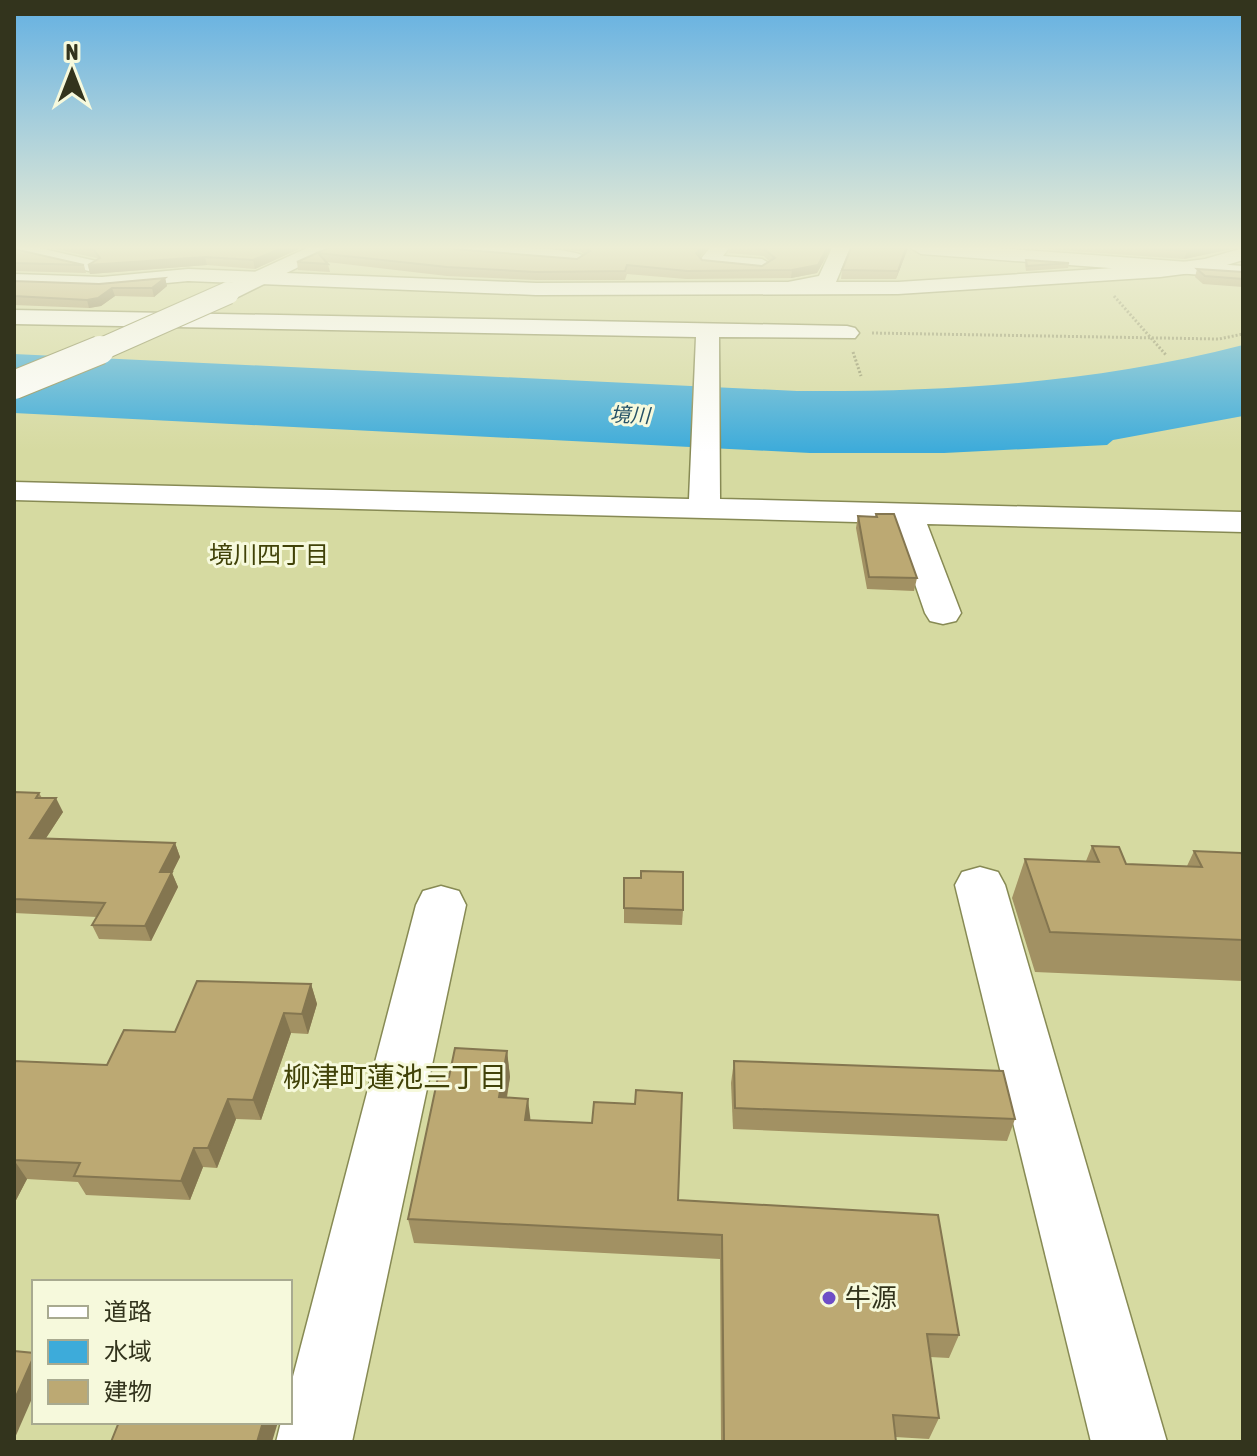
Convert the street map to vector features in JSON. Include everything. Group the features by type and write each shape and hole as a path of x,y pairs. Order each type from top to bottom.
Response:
{"main road":[{"path":"14,385 178,316"}],"street":[{"path":"403,347 422,316"},
{"path":"14,317 847,333"},
{"path":"704,509 708,330"},
{"path":"14,491 1243,522"},
{"path":"907,514 943,613"},
{"path":"980,885 1129,1442"},
{"path":"314,1442 441,905"}],"path":[{"path":"847,333 1219,339 1243,334"},
{"path":"1151,337 1166,355"}],"water":[{"name":"境川","path":"1243,345 1243,416 1113,440 1107,445 944,453 810,453 14,413 14,354 797,391 853,391 966,387 1077,377"}],"building":[{"path":"876,514 894,514 917,578 869,577 858,516 877,517"},
{"path":"14,792 39,793 36,798 56,798 30,838 175,843 160,872 172,872 145,926 92,925 105,903 14,899"},
{"path":"1092,846 1119,847 1126,864 1202,867 1194,851 1241,853 1243,940 1050,932 1025,859 1099,862"},
{"path":"641,871 683,872 683,910 624,908 624,878 641,878"},
{"path":"197,981 311,984 302,1014 284,1013 253,1100 228,1099 208,1148 194,1148 181,1181 74,1176 80,1163 14,1160 14,1061 107,1065 124,1030 175,1032"},
{"path":"455,1048 507,1051 499,1097 528,1099 525,1120 592,1123 594,1102 635,1104 636,1090 682,1093 678,1200 938,1215 959,1335 927,1334 939,1418 893,1415 896,1442 724,1442 722,1235 408,1219 438,1077 449,1077"},
{"path":"734,1061 1003,1071 1015,1119 735,1108"},
{"path":"14,1351 32,1353 32,1360 14,1401"},
{"path":"118,1424 262,1424 257,1442 111,1442"}],"place":[{"name":"牛源","path":"829,1298"}],"district":[{"name":"境川四丁目","path":"269,555"},
{"name":"柳津町蓮池三丁目","path":"395,1077"}]}
